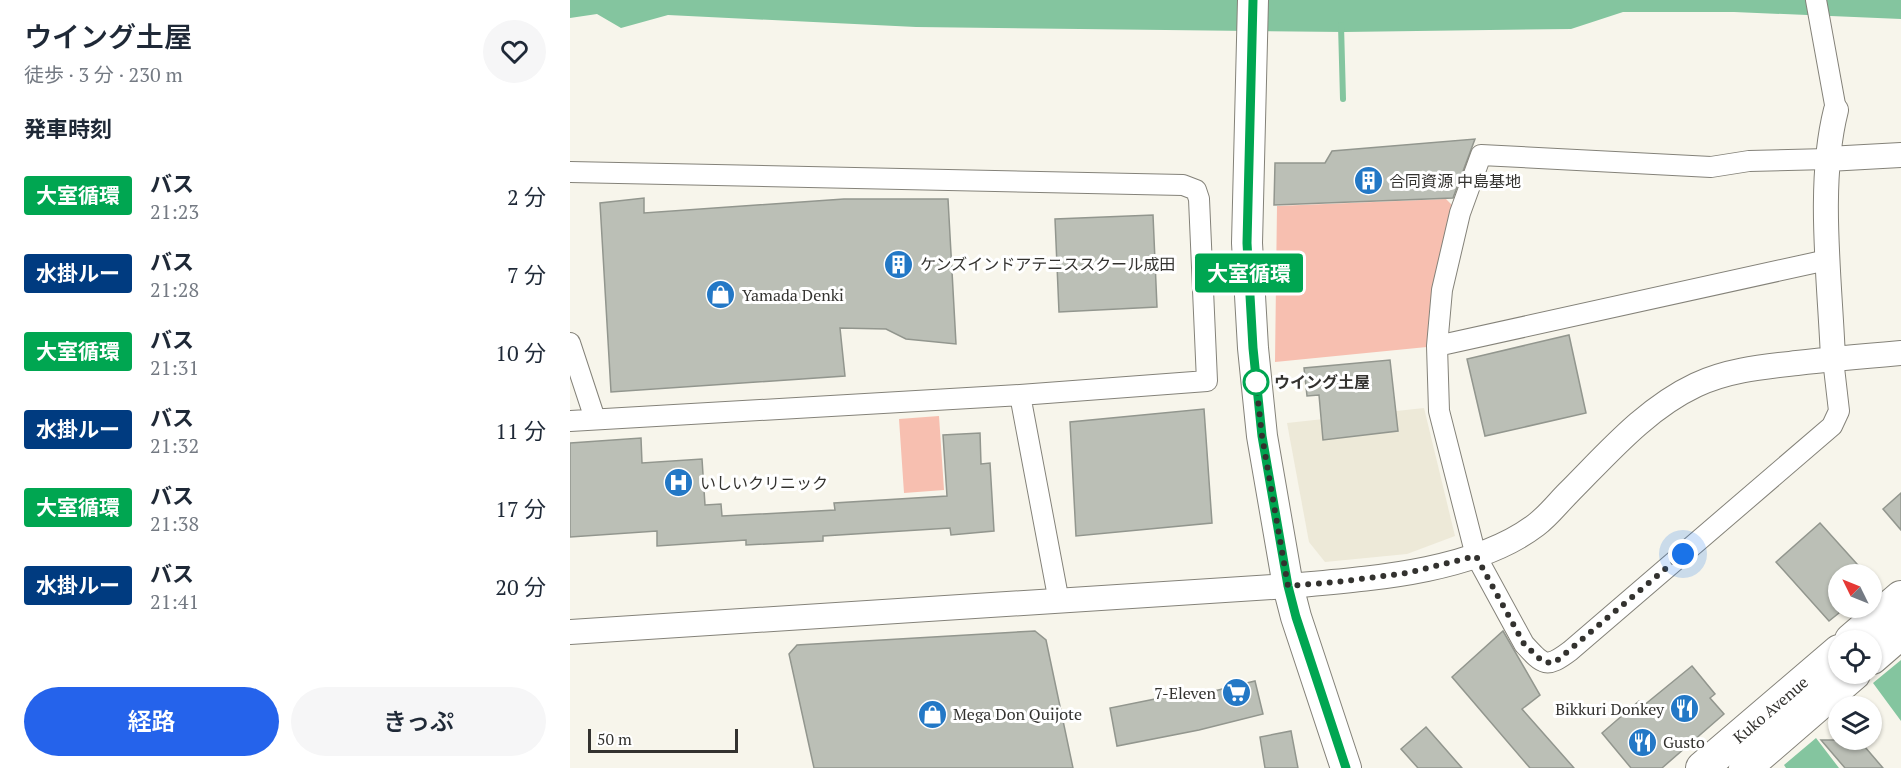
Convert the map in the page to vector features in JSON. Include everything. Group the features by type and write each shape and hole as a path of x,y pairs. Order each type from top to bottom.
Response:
{"highway":[{"path":"1863,630 1901,597"},
{"path":"1882,649 1901,633"},
{"name":"Kuko Avenue","path":"1702,768 1828,660"},
{"name":"Kuko Avenue","path":"1744,768 1842,684"}],"main road":[{"path":"1253,0 1247,243 1253,348 1262,436 1288,586 1346,768"}],"street":[{"path":"1816,0 1836,110 1828,159 1827,260 1833,359 1839,411 1832,426 1554,663 1543,662 1524,644 1476,556 1439,411 1437,346 1442,290 1460,213 1480,155 1712,166 1749,161 1828,159 1901,155"},
{"path":"570,172 1183,185 1196,190 1199,199 1207,381 1020,395 570,420"},
{"path":"1437,346 1827,260"},
{"path":"570,343 595,419"},
{"path":"570,632 1288,586 1407,573 1476,556 1506,544 1537,524 1633,427 1665,402 1696,384 1743,369 1901,353"},
{"path":"1020,395 1059,602"}],"shaded area":[{"path":"570,0 1901,0 1901,19 1734,12 1623,12 1571,29 1344,32 916,27 668,15 621,28 597,14 570,18"},
{"path":"1446,199 1460,213 1437,346 1275,362 1277,206"},
{"path":"1424,408 1455,536 1407,554 1325,562 1309,542 1287,423"},
{"path":"939,416 944,490 904,493 899,419"},
{"path":"1901,660 1901,721 1874,684 1882,684 1882,676"},
{"path":"1816,738 1839,768 1786,768 1784,765"}],"building":[{"name":"合同資源 中島基地","path":"1475,139 1453,198 1274,205 1275,163 1325,163 1332,151"},
{"name":"Yamada Denki","path":"644,198 644,213 844,199 948,199 956,344 906,339 886,329 840,328 845,376 611,392 600,203"},
{"path":"1153,215 1157,307 1059,312 1055,219"},
{"path":"1569,335 1586,413 1485,436 1467,359"},
{"path":"1390,360 1398,431 1323,440 1319,395 1307,396 1304,368"},
{"path":"1204,409 1212,523 1076,536 1070,422"},
{"path":"980,433 981,464 990,463 994,531 951,535 950,528 823,536 823,541 746,545 746,540 657,546 657,531 570,537 570,443 641,438 642,463 702,459 705,505 721,504 722,516 835,510 834,503 947,496 943,435"},
{"path":"1901,493 1901,530 1883,509"},
{"path":"1820,523 1857,564 1828,564 1828,618 1833,618 1829,621 1776,562"},
{"name":"Mega Don Quijote","path":"1035,631 1046,640 1073,768 814,768 789,654 797,645"},
{"path":"1503,631 1540,695 1522,709 1574,768 1530,768 1452,677"},
{"path":"1692,666 1715,694 1710,698 1724,714 1662,768 1631,768 1602,733 1639,701 1643,706"},
{"path":"1255,681 1263,714 1199,730 1117,746 1110,708 1185,693 1186,698"},
{"path":"1426,727 1462,768 1418,768 1401,749"},
{"path":"1291,731 1298,768 1265,768 1260,737"},
{"path":"1821,740 1828,740 1828,748"},
{"path":"1830,750 1868,750 1883,768 1845,768"}],"waterway":[{"path":"1341,25 1343,99"}],"bus line":[{"name":"大室循環","path":"1253,0 1247,243 1253,348 1262,436 1288,586 1346,768"}],"place":[{"name":"合同資源 中島基地","path":"1368,181"},
{"name":"ケンズインドアテニススクール成田","path":"899,264"},
{"name":"Yamada Denki","path":"721,295"},
{"name":"ウイング土屋","path":"1256,382"},
{"name":"いしいクリニック","path":"679,483"},
{"name":"7-Eleven","path":"1237,693"},
{"name":"Bikkuri Donkey","path":"1685,709"},
{"name":"Mega Don Quijote","path":"932,714"},
{"name":"Gusto","path":"1642,742"}],"route":[{"path":"1256,382 1262,436 1288,586 1407,573 1476,556 1524,644 1543,662 1554,663 1683,554"}]}
